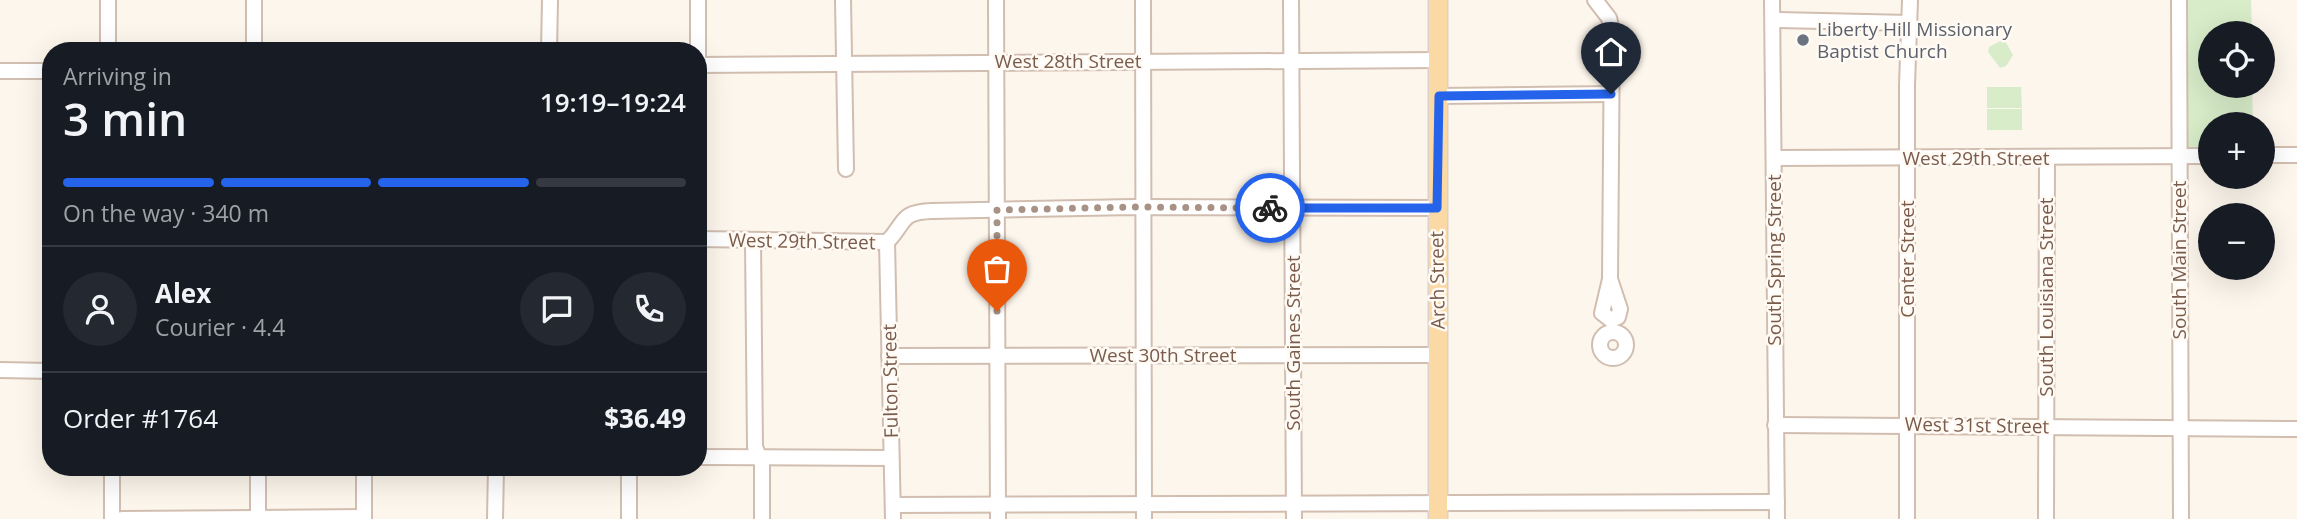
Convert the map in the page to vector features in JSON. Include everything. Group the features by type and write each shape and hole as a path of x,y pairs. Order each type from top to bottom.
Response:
{"main road":[{"name":"Arch Street","path":"1438,0 1438,511"}],"street":[{"path":"108,0 108,42"},
{"path":"254,0 254,42"},
{"path":"549,42 550,0"},
{"path":"698,0 698,42"},
{"path":"844,0 846,169"},
{"path":"996,0 998,519"},
{"path":"1143,0 1144,512"},
{"name":"South Gaines Street","path":"1292,0 1294,519"},
{"path":"1595,0 1611,24 1610,279 1620,309 1612,325"},
{"name":"South Spring Street","path":"1772,0 1777,519"},
{"name":"Center Street","path":"1907,519 1910,0"},
{"name":"South Main Street","path":"2179,0 2181,519"},
{"path":"1773,20 1910,23"},
{"name":"West 28th Street","path":"707,67 843,63 1438,60"},
{"path":"0,71 42,71"},
{"path":"1439,96 1611,94"},
{"path":"2275,155 2297,155"},
{"name":"West 29th Street","path":"1774,158 2198,156"},
{"name":"South Louisiana Street","path":"2046,519 2047,158"},
{"name":"West 29th Street","path":"707,239 887,242 914,212 1144,207 1437,208"},
{"path":"753,241 755,447 761,458 762,519"},
{"name":"Fulton Street","path":"887,242 893,512"},
{"name":"West 30th Street","path":"888,356 1438,355"},
{"path":"0,370 42,371"},
{"name":"West 31st Street","path":"1775,425 2297,429"},
{"path":"707,457 891,458"},
{"path":"112,476 112,519"},
{"path":"258,476 258,518"},
{"path":"122,519 364,518 365,476"},
{"path":"495,519 496,476"},
{"path":"629,476 629,519"},
{"path":"893,512 998,504 1144,512 1294,503 1438,511 1777,502"}],"green space":[{"path":"2179,0 2251,0 2252,21 2198,21 2198,98 2252,98 2253,112 2198,112 2198,156 2179,156"},
{"path":"2004,39 2013,55 2006,66 2000,68 1988,52 1989,47"},
{"path":"1987,87 2021,87 2022,108 1987,108"},
{"path":"1987,109 2022,109 2022,130 1987,130"}],"way so far":[{"path":"997,311 997,210 1270,208"}],"place":[{"name":"Liberty Hill Missionary Baptist Church","path":"1803,40"}],"route":[{"path":"1270,208 1437,208 1439,96 1611,94"}]}
